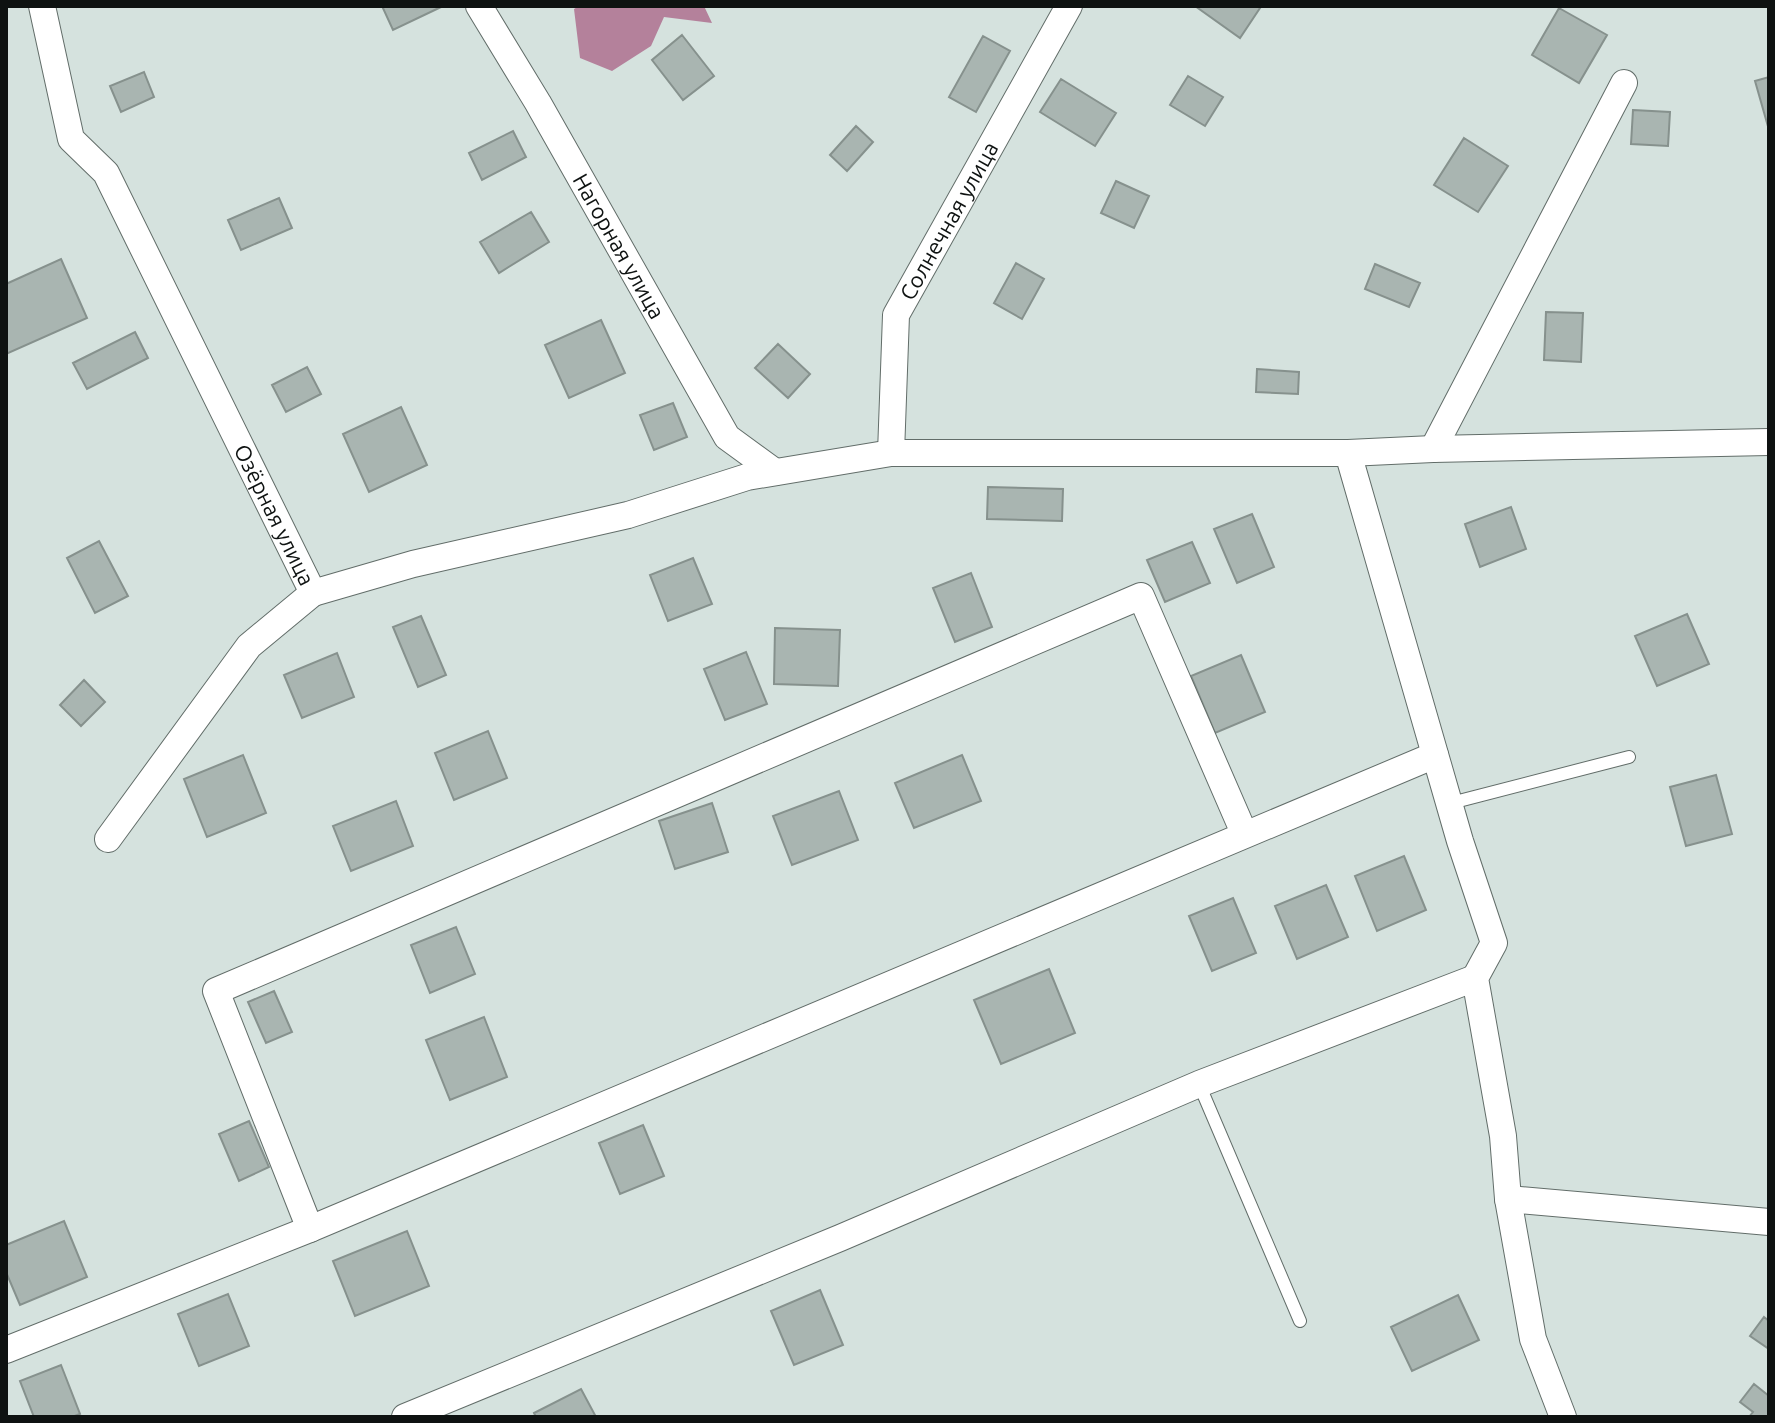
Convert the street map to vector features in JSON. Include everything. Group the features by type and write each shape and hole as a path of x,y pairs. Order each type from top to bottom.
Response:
{"street":[{"name":"Озёрная улица","path":"42,6 71,139 106,173 313,593 413,564 628,515 747,477 891,453 1348,453 1769,442"},
{"name":"Нагорная улица","path":"479,6 538,103 727,437 775,472"},
{"name":"Солнечная улица","path":"891,453 896,315 1069,6"},
{"path":"1433,449 1624,83"},
{"path":"1348,453 1460,841 1494,943 1475,978 1503,1136 1508,1199 1533,1339 1563,1417"},
{"path":"108,839 249,646 313,593"},
{"path":"310,1229 216,991 1141,596 1244,833"},
{"path":"6,1350 310,1229 1435,755"},
{"path":"405,1417 840,1238 1199,1084 1475,978"},
{"path":"1508,1199 1769,1222"}],"lane":[{"path":"1451,803 1629,757"},
{"path":"1199,1084 1300,1321"}],"shaded area":[{"path":"579,6 704,6 712,23 664,17 651,46 612,71 580,58 574,9"}],"building":[{"path":"382,6 441,6 441,7 393,30"},
{"path":"1195,6 1257,6 1260,8 1240,38"},
{"path":"1559,8 1607,35 1579,83 1532,55"},
{"path":"682,35 714,76 683,100 652,60"},
{"path":"983,36 1010,51 976,112 949,97"},
{"path":"144,72 154,97 121,112 110,86"},
{"path":"1188,76 1223,97 1205,126 1170,105"},
{"path":"1769,77 1769,130 1755,81"},
{"path":"1061,79 1116,113 1095,146 1040,112"},
{"path":"1633,110 1670,112 1668,146 1631,144"},
{"path":"856,126 873,142 847,171 830,155"},
{"path":"513,131 526,157 482,180 469,153"},
{"path":"1464,138 1508,166 1478,212 1434,185"},
{"path":"1116,181 1149,196 1134,228 1101,213"},
{"path":"279,198 292,228 241,250 228,220"},
{"path":"531,212 549,242 499,273 480,242"},
{"path":"61,259 87,318 6,354 6,284"},
{"path":"1016,263 1044,279 1022,319 994,303"},
{"path":"1375,264 1420,283 1409,307 1365,289"},
{"path":"1546,312 1583,313 1581,362 1544,360"},
{"path":"601,320 625,373 569,398 545,345"},
{"path":"135,332 148,358 87,389 73,363"},
{"path":"778,344 810,374 788,398 755,368"},
{"path":"307,367 321,394 286,412 272,385"},
{"path":"1257,369 1299,372 1298,394 1256,392"},
{"path":"673,403 687,437 654,450 640,415"},
{"path":"401,407 427,465 369,492 343,434"},
{"path":"988,487 1063,489 1062,521 987,519"},
{"path":"1511,507 1526,549 1480,567 1465,524"},
{"path":"1252,514 1274,567 1237,583 1214,529"},
{"path":"99,541 128,596 95,613 67,558"},
{"path":"1192,542 1210,583 1165,602 1147,560"},
{"path":"693,558 712,604 668,621 650,575"},
{"path":"971,573 992,627 955,642 933,588"},
{"path":"1687,614 1709,664 1657,686 1635,636"},
{"path":"421,616 446,675 418,687 393,627"},
{"path":"775,628 840,630 838,686 774,684"},
{"path":"746,652 767,704 725,720 704,669"},
{"path":"337,653 354,697 302,718 284,675"},
{"path":"1241,655 1265,712 1215,733 1191,676"},
{"path":"84,680 105,702 81,726 60,705"},
{"path":"488,731 507,778 454,800 435,753"},
{"path":"243,755 266,813 207,837 184,779"},
{"path":"962,755 981,801 914,828 895,783"},
{"path":"1716,775 1732,834 1686,846 1670,787"},
{"path":"839,791 858,840 792,865 773,816"},
{"path":"396,801 413,846 351,871 333,826"},
{"path":"712,803 728,852 675,869 659,821"},
{"path":"1404,856 1426,910 1377,931 1355,876"},
{"path":"1326,885 1348,937 1297,959 1275,906"},
{"path":"1233,898 1256,953 1212,971 1189,916"},
{"path":"456,927 475,974 430,993 411,945"},
{"path":"1049,969 1075,1033 1001,1064 974,1000"},
{"path":"274,991 292,1032 266,1043 248,1002"},
{"path":"484,1017 507,1077 450,1100 426,1040"},
{"path":"249,1121 269,1167 239,1181 219,1134"},
{"path":"643,1125 664,1176 620,1194 599,1143"},
{"path":"64,1221 87,1277 20,1305 6,1272 6,1245"},
{"path":"407,1231 429,1286 355,1316 333,1261"},
{"path":"820,1290 843,1345 794,1365 771,1311"},
{"path":"228,1294 249,1346 199,1366 178,1314"},
{"path":"1458,1295 1479,1340 1412,1371 1391,1327"},
{"path":"1764,1317 1769,1321 1769,1349 1750,1336"},
{"path":"61,1365 80,1414 72,1417 34,1417 20,1381"},
{"path":"1754,1384 1769,1396 1769,1417 1749,1417 1753,1412 1740,1402"},
{"path":"581,1389 596,1417 536,1417 534,1413"}]}
